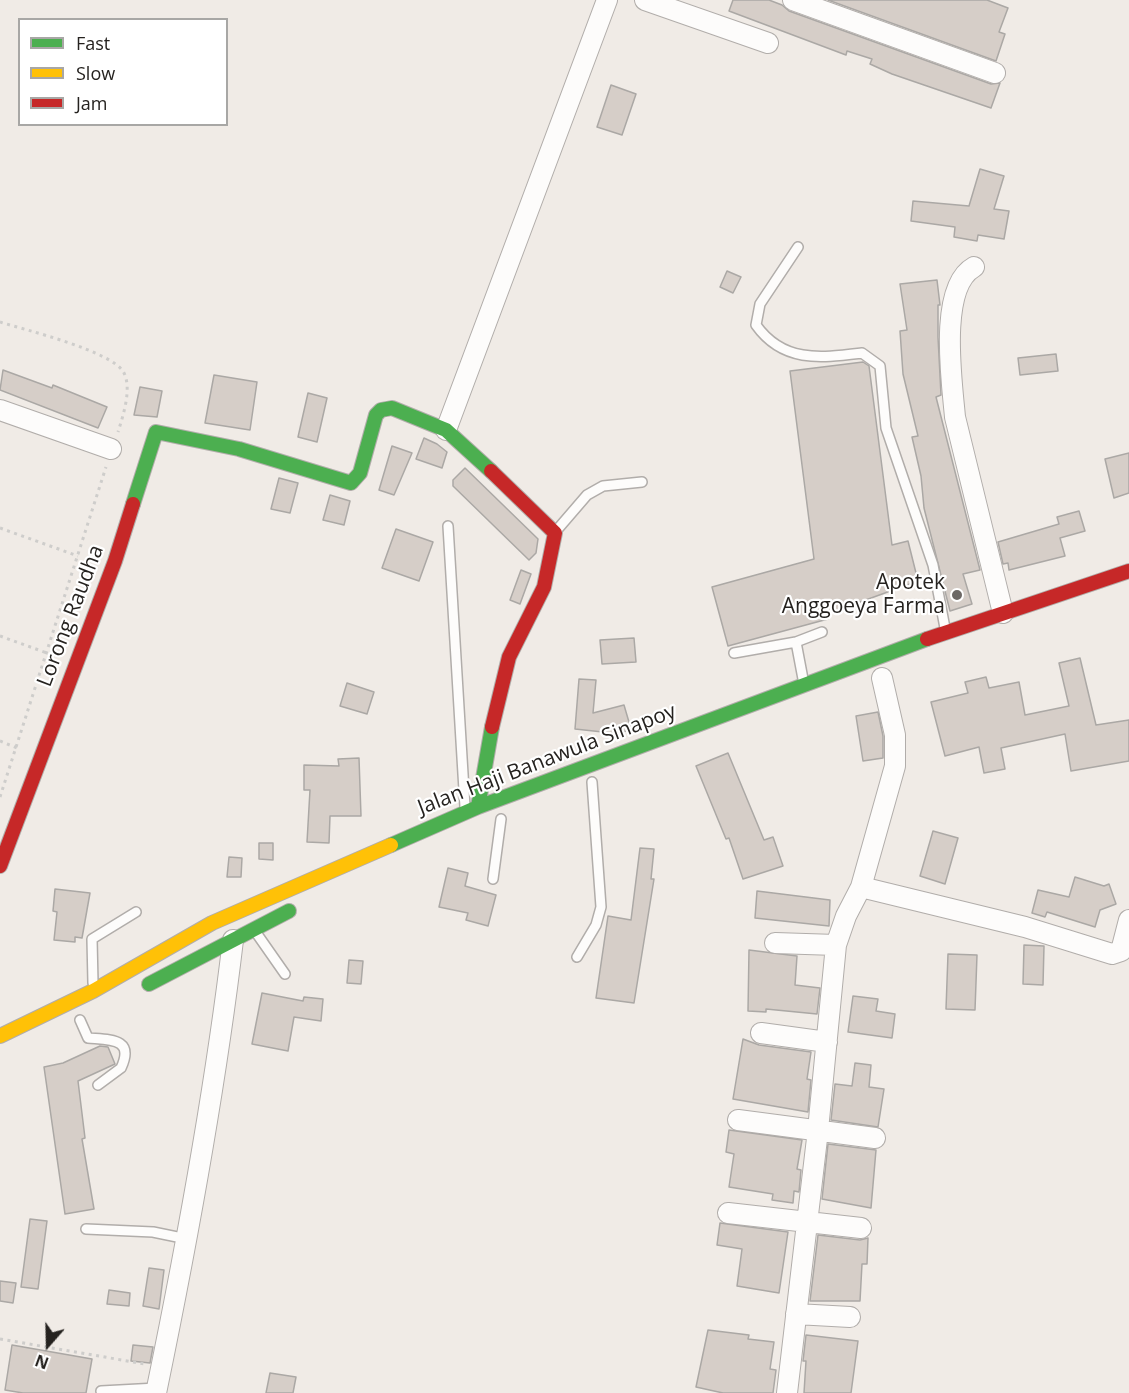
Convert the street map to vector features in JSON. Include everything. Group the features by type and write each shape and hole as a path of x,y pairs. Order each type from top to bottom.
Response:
{"main road":[{"name":"Lorong Raudha","path":"0,866 115,561 156,432 239,449 346,484 355,482 358,477 371,427 381,410 392,408 446,430"},
{"path":"446,430 508,486 555,533 536,607 514,642 506,668 472,810"},
{"name":"Jalan Haji Banawula Sinapoy","path":"0,1036 93,992 212,923 472,810 803,684 1003,613 1122,577"},
{"path":"131,993 300,906"}],"street":[{"path":"446,430 607,0"},
{"path":"645,0 768,44"},
{"path":"793,0 817,4 995,73"},
{"path":"974,267 968,271 957,287 951,315 953,396 955,417 1003,613"},
{"path":"0,410 111,449"},
{"path":"787,1393 818,1130 836,945 846,916 861,887 896,757 895,735 882,678"},
{"path":"861,887 1025,927 1112,954 1121,951 1129,920"},
{"path":"157,1390 188,1239 220,1046 233,940"},
{"path":"775,943 836,945"},
{"path":"761,1033 827,1042"},
{"path":"738,1120 875,1138"},
{"path":"728,1213 861,1228"},
{"path":"796,1314 850,1317"}],"lane":[{"path":"798,247 760,304 756,325 768,342 786,351 819,358 862,353 880,366 886,428 933,565 946,633"},
{"path":"555,533 587,495 603,486 642,482"},
{"path":"448,526 472,810"},
{"path":"734,653 796,642 822,632"},
{"path":"796,642 803,684"},
{"path":"577,957 596,925 601,907 592,782"},
{"path":"493,879 501,819"},
{"path":"93,992 92,939 136,912"},
{"path":"254,930 285,974"},
{"path":"80,1020 88,1038 117,1041 125,1053 121,1068 98,1084"},
{"path":"86,1229 153,1232 188,1239"},
{"path":"101,1391 157,1390"}],"path":[{"path":"0,322 104,355 123,372 127,389 121,423 0,797"},
{"path":"0,528 78,556"},
{"path":"0,636 47,653"},
{"path":"0,741 17,748"},
{"path":"0,1339 161,1367"}],"building":[{"path":"733,0 769,0 782,5 789,11 991,84 1000,83 991,108 892,74 870,64 872,59 847,51 846,55 729,11"},
{"path":"828,0 987,0 1008,8 999,32 1005,34 996,61"},
{"path":"611,85 636,94 622,135 597,127"},
{"path":"980,169 1004,176 994,209 1009,211 1004,239 978,235 977,241 954,237 955,227 911,221 913,201 969,206"},
{"path":"727,271 741,277 733,293 720,287"},
{"path":"937,280 940,305 938,305 938,337 941,395 936,397 980,570 963,574 972,604 950,611 924,508 921,476 912,437 918,436 903,374 900,331 907,330 900,284"},
{"path":"1056,354 1058,371 1020,375 1018,358"},
{"path":"863,362 869,366 892,545 908,541 918,581 827,614 828,619 728,646 712,587 814,559 790,371"},
{"path":"3,370 52,388 53,385 107,407 98,428 0,390"},
{"path":"214,375 257,382 250,430 205,423"},
{"path":"140,387 162,391 157,417 134,415"},
{"path":"308,393 327,398 317,442 298,437"},
{"path":"424,438 447,452 442,468 416,459"},
{"path":"392,446 412,453 394,495 379,490"},
{"path":"1129,453 1129,493 1114,498 1105,459"},
{"path":"465,468 538,539 536,553 529,560 453,486 453,480"},
{"path":"279,478 298,483 290,513 271,509"},
{"path":"330,495 350,501 344,525 323,520"},
{"path":"1079,511 1085,531 1060,538 1065,556 1009,570 1008,563 1003,564 998,542 1059,524 1057,517"},
{"path":"396,529 433,542 419,581 382,568"},
{"path":"521,570 531,574 520,604 510,600"},
{"path":"634,638 636,662 602,664 600,640"},
{"path":"1080,658 1096,725 1129,720 1129,761 1071,771 1065,734 1001,748 1005,769 984,773 979,747 945,756 931,702 968,693 965,682 986,677 989,688 1019,682 1025,715 1069,706 1059,663"},
{"path":"579,679 596,680 593,713 624,705 631,729 613,736 612,733 575,729"},
{"path":"347,683 374,692 367,714 340,706"},
{"path":"878,712 883,736 883,758 863,761 856,716"},
{"path":"728,753 764,840 773,837 783,866 743,879 729,838 726,839 696,766"},
{"path":"359,758 361,816 330,816 329,843 307,842 310,790 304,790 304,765 339,766 338,759"},
{"path":"933,831 958,838 945,884 920,876"},
{"path":"259,843 273,843 273,860 259,859"},
{"path":"640,848 654,849 651,879 654,879 634,1003 596,998 608,916 631,920"},
{"path":"229,857 242,858 241,877 227,877"},
{"path":"448,868 468,873 465,886 496,895 488,926 466,920 468,913 439,907"},
{"path":"1075,877 1104,886 1109,884 1116,904 1100,910 1095,927 1047,912 1045,917 1032,913 1038,890 1069,897"},
{"path":"55,889 90,893 82,938 75,937 75,942 54,940 57,912 53,911"},
{"path":"757,891 830,900 829,926 755,918"},
{"path":"1024,945 1044,946 1043,985 1023,984"},
{"path":"749,950 797,956 795,985 820,988 817,1014 766,1009 766,1012 748,1011"},
{"path":"948,954 977,955 975,1010 946,1009"},
{"path":"349,960 363,961 361,984 347,983"},
{"path":"262,993 303,1001 304,997 323,999 321,1021 294,1017 288,1051 252,1044"},
{"path":"853,996 878,999 876,1011 895,1014 892,1038 848,1032"},
{"path":"743,1039 759,1045 811,1052 807,1079 811,1080 808,1112 733,1099"},
{"path":"100,1046 108,1047 115,1064 78,1081 85,1138 82,1139 94,1209 65,1214 44,1067 63,1063"},
{"path":"855,1063 871,1065 869,1087 884,1089 878,1127 831,1120 835,1084 852,1086"},
{"path":"729,1130 802,1140 797,1169 801,1170 799,1192 794,1191 793,1203 772,1200 773,1194 729,1187 734,1154 726,1152"},
{"path":"828,1144 876,1150 871,1208 822,1199"},
{"path":"30,1219 47,1221 38,1289 21,1287"},
{"path":"720,1223 788,1232 779,1293 737,1286 742,1249 717,1245"},
{"path":"818,1235 860,1240 868,1238 867,1264 862,1264 860,1301 810,1301"},
{"path":"149,1268 164,1270 159,1309 143,1306"},
{"path":"0,1281 16,1283 13,1303 0,1301"},
{"path":"109,1290 130,1293 129,1306 107,1304"},
{"path":"708,1330 749,1335 748,1339 774,1342 770,1369 776,1370 773,1393 723,1393 696,1387"},
{"path":"806,1335 858,1341 851,1393 804,1393 806,1361 803,1361"},
{"path":"12,1345 92,1359 86,1393 23,1393 5,1390"},
{"path":"133,1345 153,1347 150,1363 131,1361"},
{"path":"270,1373 296,1377 293,1393 266,1393"}],"traffic: fast":[{"path":"133,504 156,432 239,449 351,483 360,473 376,415 381,410 392,408 446,430 491,471"},
{"path":"391,845 478,807 927,639"},
{"path":"478,807 492,727"},
{"path":"149,984 289,911"}],"traffic: slow":[{"path":"0,1036 93,991 212,923 391,845"}],"traffic: jam":[{"path":"491,471 555,533 544,587 509,657 492,727"},
{"path":"0,866 115,561 133,504"},
{"path":"927,639 1129,571"}],"place":[{"name":"Apotek Anggoeya Farma","path":"957,595"}]}
